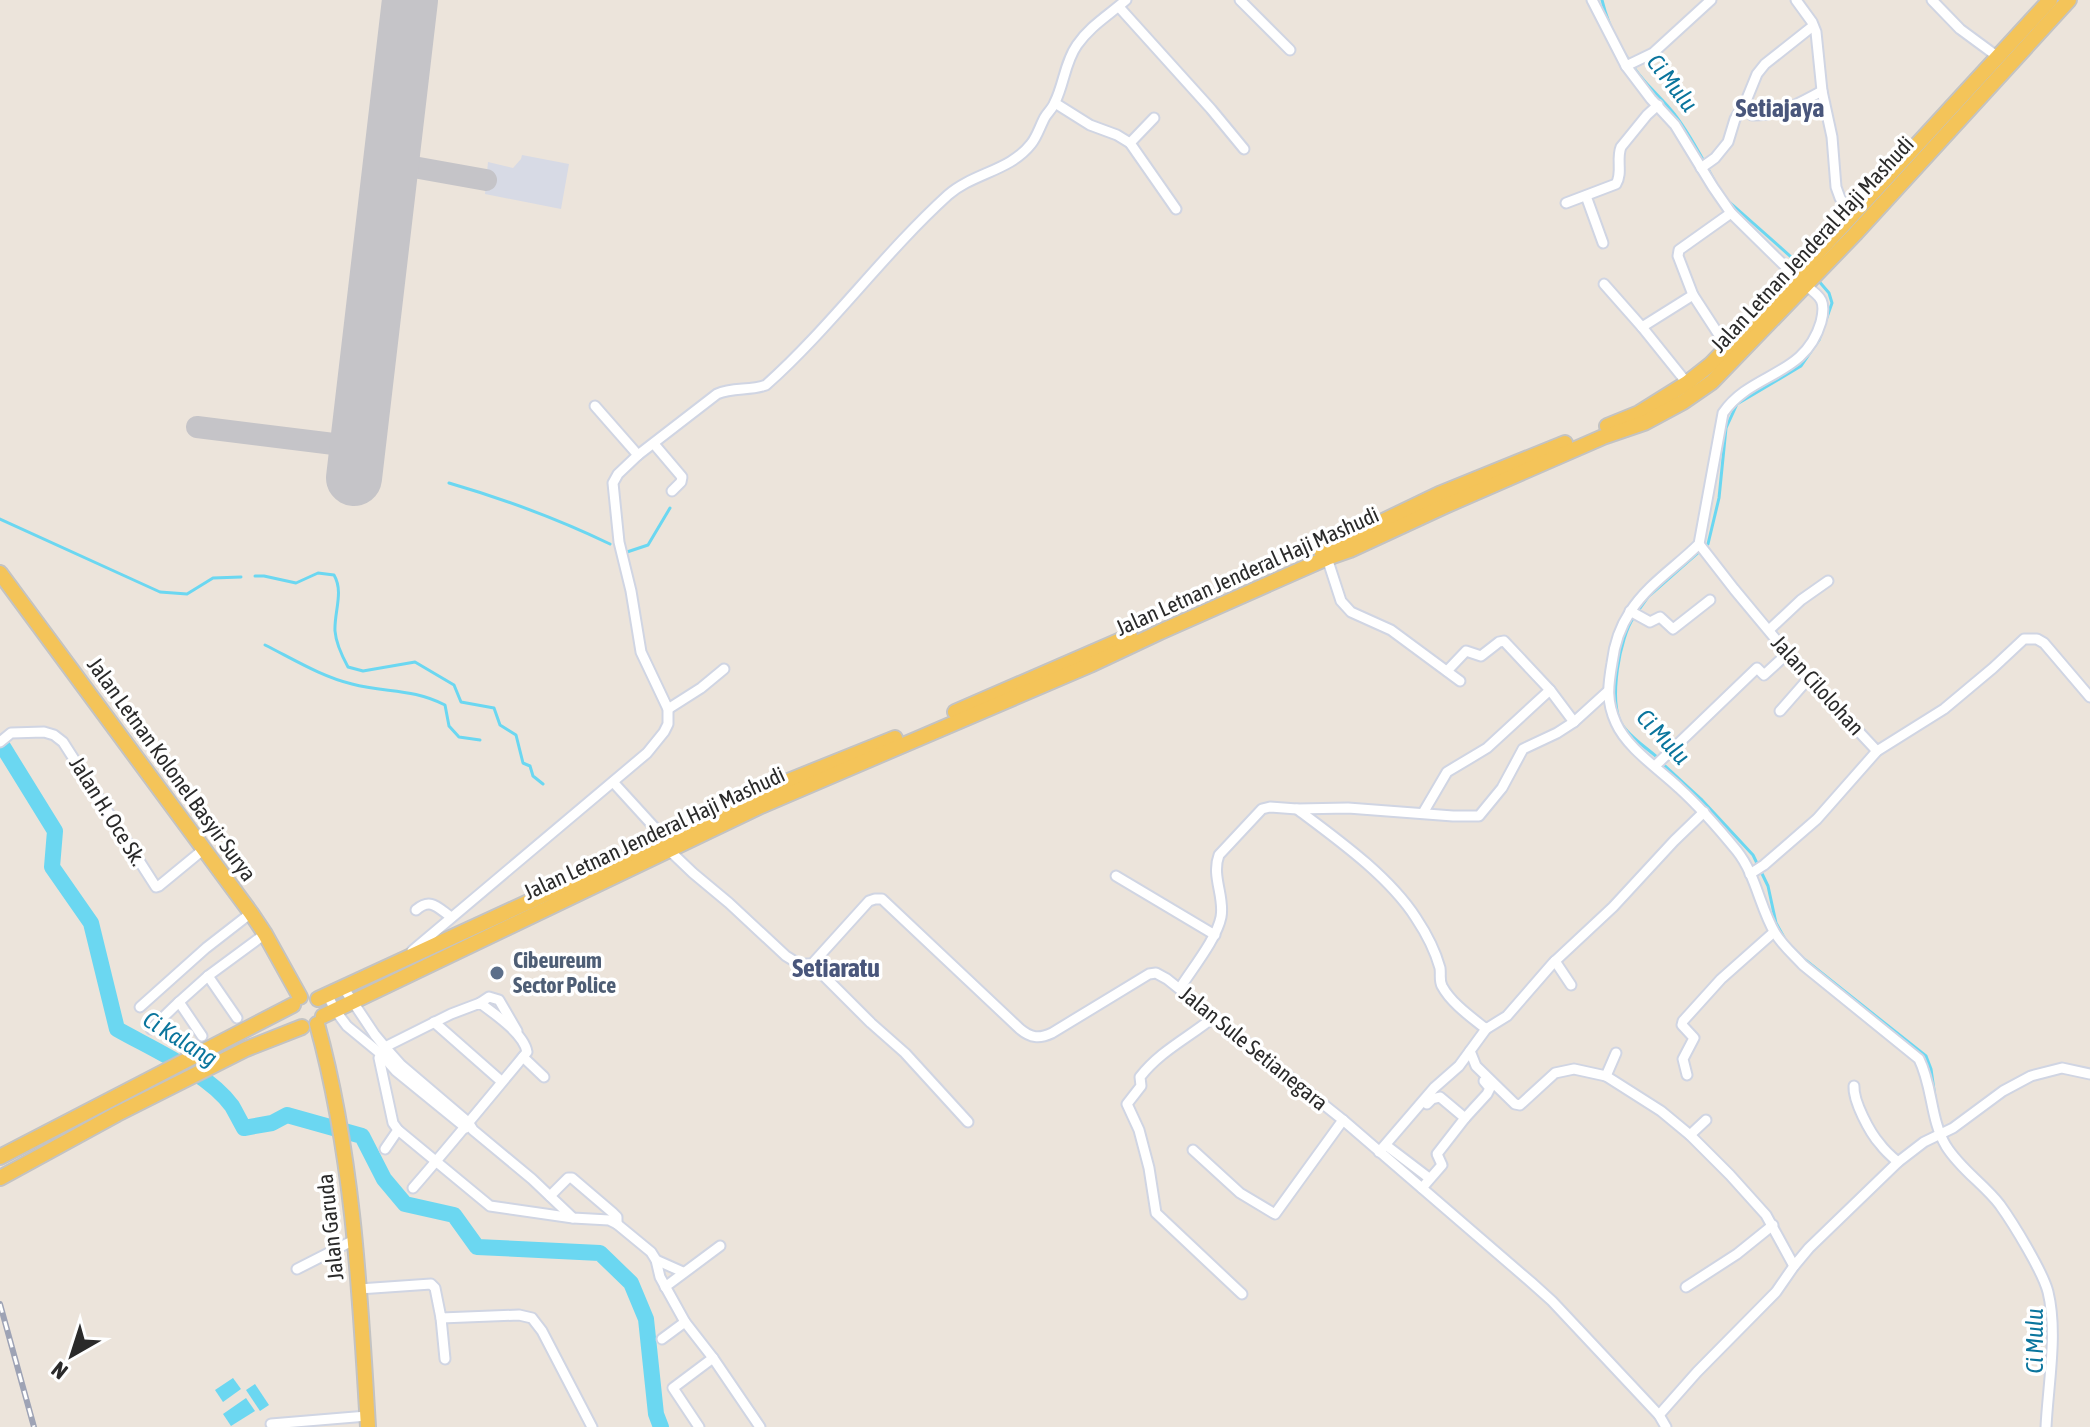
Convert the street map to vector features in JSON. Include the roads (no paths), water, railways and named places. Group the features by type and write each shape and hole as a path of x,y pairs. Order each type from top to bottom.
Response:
{"main road":[{"name":"Jalan Letnan Jenderal Haji Mashudi","path":"1814,267 1852,215 2050,0"},
{"name":"Jalan Letnan Jenderal Haji Mashudi","path":"323,997 579,885 936,720 1603,437 1644,423 1683,402 1712,382 1765,318 2069,0"},
{"name":"Jalan Letnan Jenderal Haji Mashudi","path":"758,800 1090,665 1327,558 1439,494 1639,413 1687,383 1765,318"},
{"name":"Jalan Letnan Kolonel Basyir Surya","path":"0,573 265,934 296,1001 293,1016 319,1019"},
{"name":"Jalan Letnan Jenderal Haji Mashudi","path":"0,1178 117,1114 246,1049 319,1019 579,885"},
{"path":"0,1157 162,1073 202,1044 296,1001 311,995 323,997 319,1019"},
{"name":"Jalan Garuda","path":"319,1019 342,1136 359,1289 367,1421"},
{"path":"110,1099 117,1114"}],"street":[{"path":"1240,0 1290,50"},
{"path":"1592,0 1628,65 1705,165 1713,187 1731,213 1814,292 1823,302 1824,309 1815,338 1797,360 1737,396 1723,413 1699,544 1663,574 1623,623 1613,654 1607,692 1612,712 1620,731 1704,812 1757,870 1774,932 1786,948 1916,1055 1926,1074 1934,1117 1955,1160 2002,1208 2048,1291 2052,1331 2046,1427"},
{"path":"1628,65 1661,47 1711,0"},
{"path":"1796,0 1813,26 1832,137 1837,193 1852,215"},
{"path":"1932,0 1960,29 1998,57"},
{"path":"400,961 647,753 662,737 668,724 668,709 641,652 619,542 613,483 618,474 717,394 766,385 950,194 963,183 1006,165 1021,154 1032,143 1055,103 1074,48 1095,24 1123,3 1244,149"},
{"path":"1705,165 1728,142 1735,119 1757,74 1813,26"},
{"path":"1752,115 1778,113 1822,91"},
{"path":"1566,203 1612,187 1619,181 1619,151 1655,102"},
{"path":"1055,103 1090,125 1130,143 1176,209"},
{"path":"1130,143 1154,118"},
{"path":"1586,196 1603,243"},
{"path":"1719,335 1693,295 1679,250 1731,213"},
{"path":"1604,284 1687,383"},
{"path":"1642,327 1693,295"},
{"path":"595,406 638,455"},
{"path":"654,444 682,477 672,491"},
{"name":"Jalan Cilolohan","path":"1699,544 1809,678 1877,751 1944,709 2024,639 2044,643 2090,697"},
{"path":"1327,558 1345,607 1391,630 1460,681"},
{"path":"1769,630 1801,600 1828,581"},
{"path":"1634,613 1650,622 1660,617 1673,629 1710,600"},
{"path":"1447,671 1464,652 1481,656 1503,641 1550,690 1574,722"},
{"path":"1655,765 1757,668 1764,675 1788,653"},
{"path":"668,709 724,669"},
{"path":"1780,711 1809,678"},
{"path":"1423,813 1447,772 1487,748 1550,690"},
{"path":"1180,988 1215,935 1222,912 1216,864 1219,855 1262,809 1348,808 1479,816 1502,788 1523,749 1574,722 1607,692"},
{"name":"Jalan H. Oce Sk.","path":"0,742 11,733 44,732 63,742 156,887 204,849"},
{"path":"1757,870 1817,819 1877,751"},
{"path":"613,782 693,873 786,956 799,964 812,964 905,1053 968,1122"},
{"path":"1297,809 1345,846 1406,904 1431,944 1440,970 1441,985 1451,999 1486,1029"},
{"path":"1429,1178 1383,1149 1418,1107 1459,1066 1486,1029 1511,1012 1555,961 1613,907 1704,812"},
{"path":"1116,876 1215,935"},
{"name":"Jalan Sule Setianegara","path":"812,964 866,904 872,899 885,901 1020,1029 1039,1037 1052,1033 1149,974 1156,973 1180,988 1383,1149 1422,1188 1552,1301 1659,1415 1666,1427"},
{"path":"416,910 423,904 433,904 451,917"},
{"path":"140,1007 251,913"},
{"path":"1687,1075 1683,1059 1694,1038 1684,1027 1683,1021 1721,979 1774,932"},
{"path":"151,1029 208,976 265,934"},
{"path":"1555,961 1571,985"},
{"path":"208,976 237,1018"},
{"path":"343,987 383,1050 399,1068 573,1218"},
{"path":"179,1002 202,1044"},
{"path":"413,1188 436,1162 468,1126 527,1049 520,1037 480,1003 434,1022 383,1050 379,1058 391,1119 398,1130 436,1162 490,1206 609,1220 617,1224 651,1252 660,1277 685,1322 760,1427"},
{"path":"1215,1016 1151,1064 1140,1077 1141,1086 1127,1105 1139,1130 1156,1213 1242,1294"},
{"path":"319,1019 347,1026 383,1050"},
{"path":"434,1022 501,1081"},
{"path":"1470,1051 1476,1066 1515,1104 1526,1101 1555,1073 1574,1069 1606,1076 1661,1111 1690,1135 1759,1205 1794,1266"},
{"path":"1606,1076 1616,1053"},
{"path":"523,1057 544,1077"},
{"path":"385,1084 399,1068"},
{"path":"1422,1188 1442,1165 1437,1154 1490,1088 1470,1068"},
{"path":"1659,1415 1776,1292 1809,1248 1898,1162 1924,1142 2031,1076 2062,1068 2090,1074"},
{"path":"1854,1086 1857,1103 1878,1142 1898,1162"},
{"path":"1406,1129 1436,1097 1444,1099 1465,1118"},
{"path":"1193,1150 1240,1193 1275,1214 1343,1120"},
{"path":"1690,1135 1706,1120"},
{"path":"385,1149 398,1130"},
{"path":"550,1196 568,1178 573,1178 614,1214 617,1224"},
{"path":"1686,1287 1737,1254 1773,1225"},
{"path":"297,1269 354,1240"},
{"path":"665,1287 720,1246"},
{"path":"656,1260 683,1272"},
{"path":"359,1289 431,1284 435,1288 441,1318 445,1359"},
{"path":"441,1318 519,1315 532,1318 542,1331 592,1427"},
{"path":"662,1339 685,1322"},
{"path":"699,1427 673,1388 713,1358"},
{"path":"271,1424 367,1421"}],"water":[{"path":"233,1378 241,1389 223,1402 215,1390"},
{"path":"255,1384 269,1405 260,1411 246,1390"},
{"path":"246,1398 255,1411 231,1426 223,1414"}],"waterway":[{"name":"Ci Mulu","path":"1602,0 1625,55 1681,123 1714,180"},
{"name":"Ci Mulu","path":"1727,200 1799,264"},
{"name":"Ci Mulu","path":"1638,611 1648,597 1708,544 1719,498 1726,428 1737,404 1801,366 1819,340 1832,303 1829,293 1817,279"},
{"path":"449,483 531,510 610,544"},
{"path":"624,553 648,545 670,508"},
{"path":"0,519 160,592 187,594 213,578 241,577"},
{"path":"255,576 296,583 318,573 334,575 338,595 336,636 348,667 363,671 415,662 454,685 461,702 494,708 500,725 516,735 523,763 530,766 533,776 543,784"},
{"name":"Ci Mulu","path":"1634,617 1624,639 1617,669 1617,713 1628,733 1658,758"},
{"path":"265,645 341,681 410,693 445,705 449,726 459,737 480,740"},
{"name":"Ci Kalang","path":"0,742 55,831 52,867 91,923 117,1029 209,1083 232,1106 244,1128 272,1123 287,1115 362,1136 384,1179 405,1204 454,1215 477,1247 600,1253 631,1283 646,1319 656,1414 661,1427"},
{"name":"Ci Mulu","path":"1663,764 1701,799 1753,855 1768,886 1776,923 1786,941 1804,959 1926,1056 1935,1097"}],"railway":[{"path":"0,1304 34,1427"}],"place":[{"name":"Cibeureum Sector Police","path":"497,973"}],"district":[{"name":"Setiajaya","path":"1780,108"},
{"name":"Setiaratu","path":"836,968"}]}
